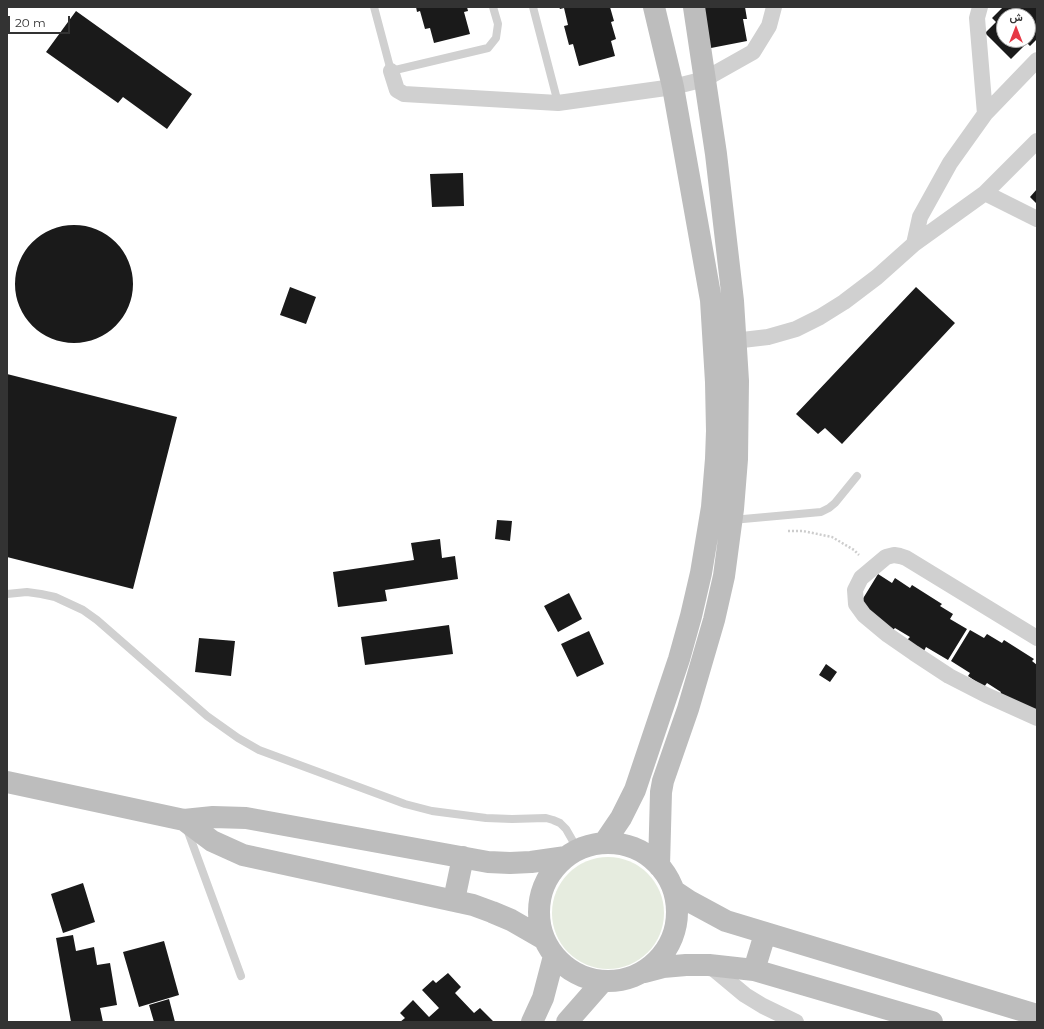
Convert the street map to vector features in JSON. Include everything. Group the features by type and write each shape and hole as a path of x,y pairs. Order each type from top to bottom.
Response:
{"main road":[{"path":"654,7 673,87 711,300 716,382 728,431"},
{"path":"659,866 661,792 663,780 692,694 714,620 724,576 728,431 738,381 736,341 716,154 706,79 694,7"},
{"path":"604,843 621,818 635,790 679,659 701,573 726,512"},
{"path":"7,782 184,820 213,817 246,818 488,862 532,862 572,853 591,845 604,843 619,844 634,848 648,856 659,866 668,878 674,891 677,906 677,917 672,938 664,952 654,964 640,973"},
{"path":"184,820 212,841 243,855 454,900 492,912 511,920 549,948 568,969 585,978 603,981 623,980 640,973 663,968 709,965 732,967 754,970 932,1022"},
{"path":"532,1022 543,998 549,948 539,917 541,894 550,873 572,853"},
{"path":"454,900 463,857"},
{"path":"674,891 726,922 1037,1015"},
{"path":"754,970 765,934"},
{"path":"567,1022 603,981"}],"street":[{"path":"391,71 397,90 404,94 558,103 673,87 706,79 753,52 769,26 774,7"},
{"path":"980,7 977,18 985,114"},
{"path":"914,244 917,226 924,208 950,163 985,114 1037,60"},
{"path":"713,343 768,337 796,329 820,317 861,290 914,244 985,193 1037,141"},
{"path":"985,193 1037,219"},
{"path":"1037,638 906,558 894,555 886,557 861,578 857,583 855,590 856,604 864,615 914,654 950,676 986,695 1037,718"},
{"path":"709,965 745,995 763,1006 796,1022"}],"lane":[{"path":"374,7 391,71 488,48 496,38 498,24 493,7"},
{"path":"533,7 558,103"},
{"path":"726,512 821,512 829,508 857,476"},
{"path":"7,594 27,592 41,594 55,597 83,610 97,620 207,716 238,738 259,750 405,804 426,809 460,816 512,819 546,818 554,820 566,829 572,853"},
{"path":"184,820 241,976"}],"path":[{"path":"781,531 803,531 832,537 854,550 870,570"}],"shaded area":[{"path":"608,857 619,858 629,862 639,867 647,874 654,882 659,892 663,902 663,924 659,934 654,944 647,952 639,959 629,964 619,968 608,969 597,968 587,964 577,959 569,952 562,944 557,934 553,924 552,913 553,902 557,892 562,882 569,874 577,867 587,862 597,858"}],"building":[{"path":"416,7 467,7 468,11 464,12 470,34 434,43 430,28 425,29 420,11 417,12"},
{"path":"559,7 610,7 614,21 611,22 616,39 611,41 615,56 579,66 573,44 569,45 564,26 568,25 564,8 560,9"},
{"path":"695,7 745,7 747,19 743,19 747,41 711,48"},
{"path":"1037,7 1036,40 1036,8 1002,8"},
{"path":"76,11 192,94 167,129 123,97 118,103 46,52"},
{"path":"996,14 996,22 992,18"},
{"path":"996,22 996,44 985,33"},
{"path":"1000,48 1022,48 1011,59"},
{"path":"463,173 464,206 432,207 430,174"},
{"path":"1037,189 1037,204 1030,197"},
{"path":"74,225 97,229 116,242 129,261 133,284 129,307 116,326 97,339 74,343 51,339 32,326 19,307 15,284 19,261 32,242 51,229"},
{"path":"290,287 316,297 306,324 280,315"},
{"path":"916,287 955,323 842,444 825,428 818,434 796,414"},
{"path":"7,374 177,417 133,589 7,557"},
{"path":"497,520 512,521 510,541 495,539"},
{"path":"440,539 442,558 455,556 458,579 385,590 387,601 338,607 333,572 414,560 411,543"},
{"path":"878,574 892,583 895,578 910,588 912,585 942,604 940,606 953,614 950,619 967,629 948,660 926,647 924,651 907,640 910,637 895,628 892,631 859,605"},
{"path":"569,593 582,619 558,632 544,606"},
{"path":"449,625 453,654 365,665 361,637"},
{"path":"970,630 984,638 987,634 1002,643 1004,640 1034,659 1032,661 1037,665 1037,714 999,696 1001,692 987,683 984,687 968,676 970,673 951,661"},
{"path":"589,631 604,664 577,677 561,644"},
{"path":"199,638 235,641 231,676 195,672"},
{"path":"826,664 837,672 830,682 819,675"},
{"path":"83,883 95,922 63,933 51,894"},
{"path":"73,935 76,951 94,947 97,965 110,963 117,1005 100,1008 103,1022 71,1022 56,938"},
{"path":"164,941 179,995 139,1007 123,952"},
{"path":"448,973 461,987 455,993 474,1013 480,1008 494,1022 400,1022 405,1018 400,1013 413,1000 429,1017 439,1008 422,990 433,980 436,983"},
{"path":"169,999 175,1022 154,1022 149,1005"}]}
